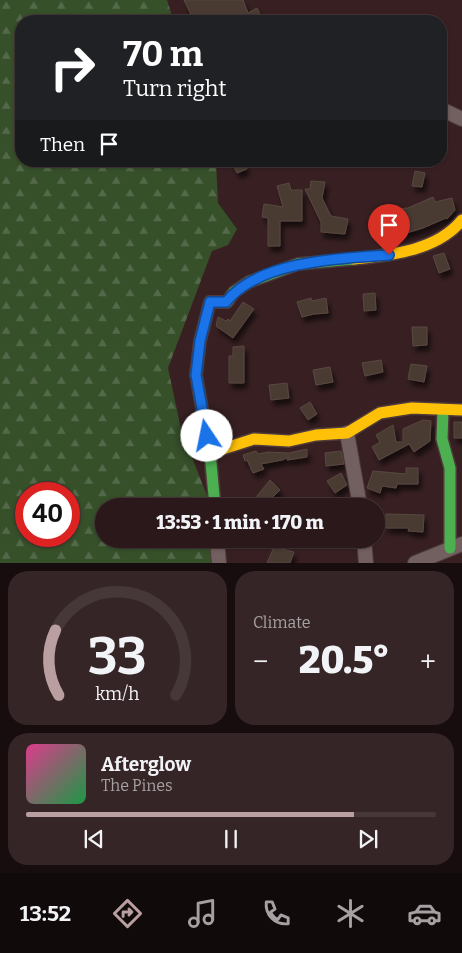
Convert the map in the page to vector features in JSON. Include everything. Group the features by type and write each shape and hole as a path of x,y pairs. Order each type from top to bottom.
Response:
{"street":[{"path":"447,112 462,119"},
{"path":"213,498 210,453 196,375 200,341 210,302 226,302 234,292 249,282 298,264 389,255 407,251 434,241 452,231 462,220"},
{"path":"210,453 254,439 289,441 316,435 347,433 380,413 412,408 462,410"},
{"path":"414,563 456,546 450,468 442,439 442,410"},
{"path":"347,433 359,498"},
{"path":"218,548 219,563"},
{"path":"365,548 366,563"}],"green space":[{"path":"0,0 167,0 172,15 15,15 15,167 216,167 218,203 237,229 228,245 212,251 168,368 181,429 208,498 95,498 95,548 215,548 216,563 0,563"}],"building":[{"path":"184,0 243,0 248,13 257,8 260,15 191,15"},
{"path":"234,167 246,167 247,169 237,173"},
{"path":"415,171 425,173 422,187 412,186"},
{"path":"311,181 325,182 322,198 331,216 348,219 345,234 321,232 321,222 305,189 310,189"},
{"path":"289,183 291,190 302,190 302,221 280,221 280,246 268,246 268,218 262,217 264,204 283,207 277,186"},
{"path":"433,197 435,202 452,198 455,210 447,219 400,235 380,234 380,222 400,222 397,209 408,208"},
{"path":"444,253 450,269 439,273 433,256"},
{"path":"375,293 376,310 364,311 363,294"},
{"path":"311,298 312,301 326,298 328,313 302,317 297,302"},
{"path":"243,302 254,309 233,338 216,326 218,317 230,321"},
{"path":"412,327 427,327 427,345 413,346"},
{"path":"244,346 244,383 229,383 229,356 233,356 233,347"},
{"path":"381,360 383,372 365,376 362,363"},
{"path":"411,364 427,366 424,382 408,379"},
{"path":"330,367 333,382 316,385 313,370"},
{"path":"287,383 289,398 271,400 269,385"},
{"path":"310,402 317,414 308,420 300,408"},
{"path":"423,420 431,421 430,441 414,452 409,444 379,460 372,447 380,442 376,435 393,425 396,442 403,442 403,429"},
{"path":"454,422 462,422 462,438 454,438"},
{"path":"307,449 307,457 287,460 289,457 261,464 264,469 253,473 243,455 256,451 258,454 268,452 289,453"},
{"path":"341,451 344,464 326,466 325,453"},
{"path":"406,468 418,468 418,484 397,484 396,488 382,486 380,493 367,488 373,471 406,474"},
{"path":"341,473 347,485 335,493 327,481"},
{"path":"270,480 280,490 272,498 255,498"},
{"path":"386,514 424,515 423,532 408,531 409,528 386,528"},
{"path":"274,548 294,552 290,563 267,563"}],"traffic: fast":[{"path":"214,498 210,453 196,375 200,341 210,302 227,302 234,292 249,282 298,264 353,259"},
{"path":"443,410 442,439 450,468 450,548"}],"traffic: slow":[{"path":"353,259 383,256 427,245 440,239 462,220"},
{"path":"210,453 254,439 289,441 316,435 347,433 380,413 412,408 462,410"}],"route":[{"path":"207,436 196,375 200,341 210,302 226,302 234,292 249,282 298,264 389,255"}]}
